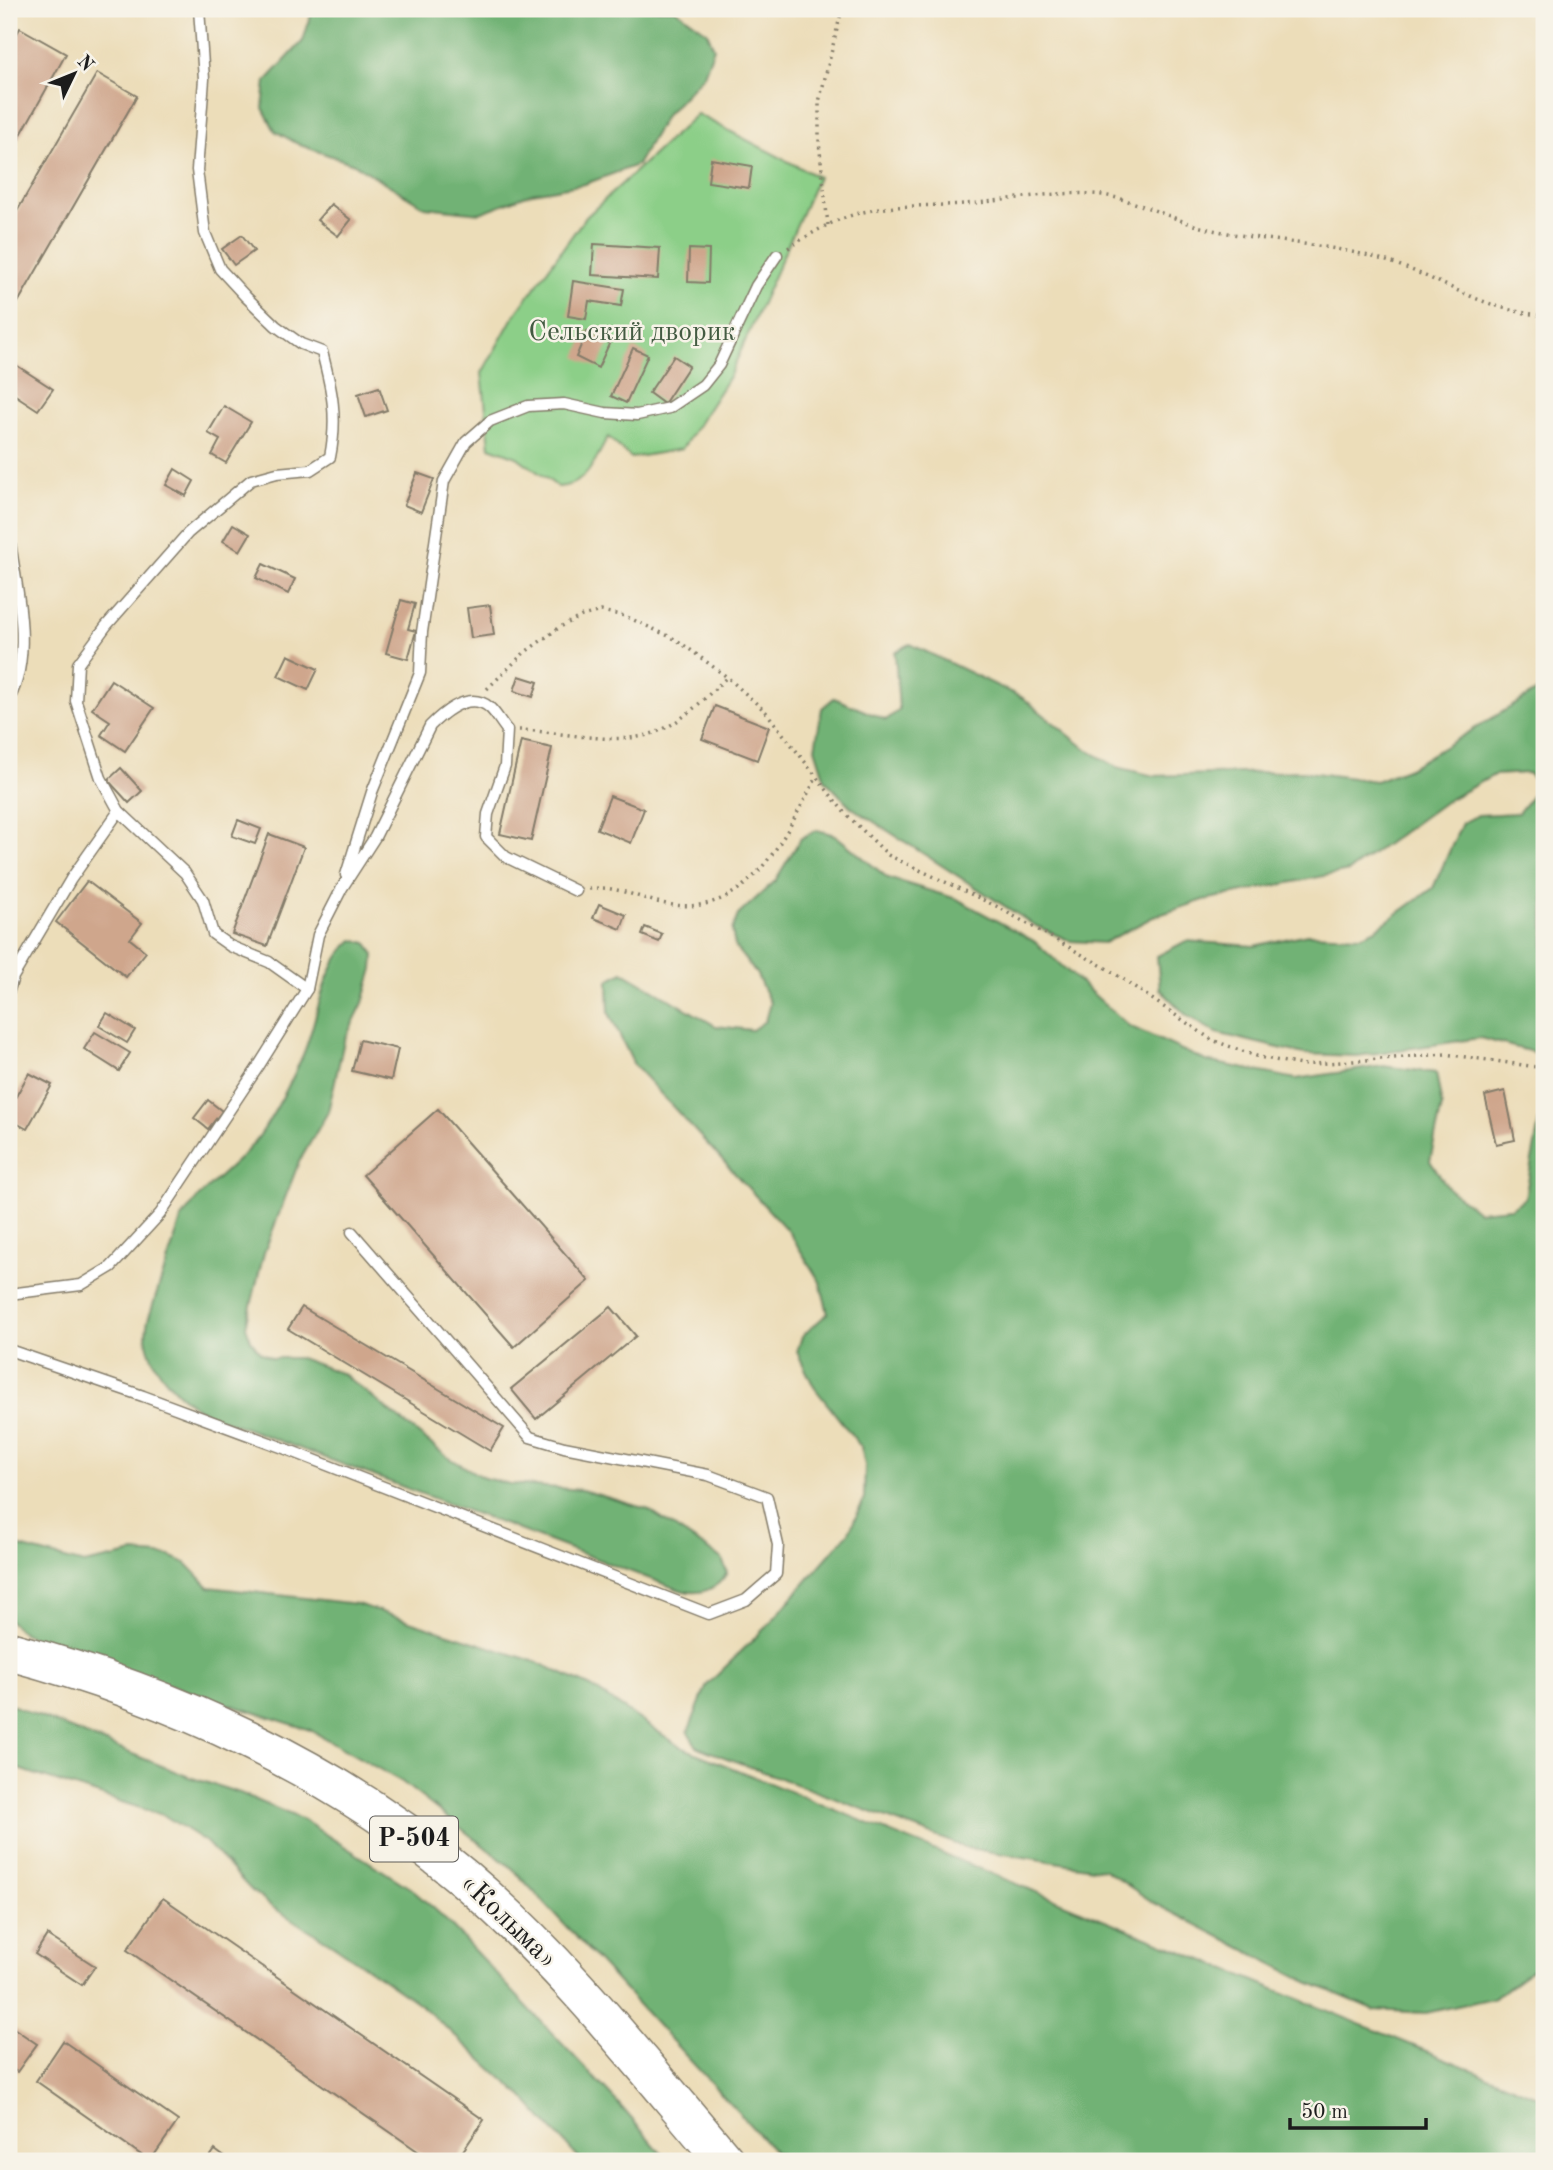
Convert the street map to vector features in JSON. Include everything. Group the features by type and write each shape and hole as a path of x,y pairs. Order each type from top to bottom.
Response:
{"highway":[{"name":"«Колыма»","path":"9,1651 89,1674 220,1726 294,1764 384,1818 464,1878 531,1940 725,2161"}],"lane":[{"path":"199,9 204,79 197,170 205,233 220,270 246,297 276,326 301,344 322,352 334,399 335,432 330,457 310,470 278,473 251,480 188,533 106,626 78,664 76,701 101,778 119,811 185,873 203,900 213,934 230,946 269,962 307,989"},
{"path":"342,888 372,792 420,673 422,632 444,481 466,442 490,421 528,405 564,404 606,413 637,415 669,408 703,385 719,365 756,286 777,255"},
{"path":"9,536 22,624 18,682 9,699"},
{"path":"9,1294 81,1285 111,1267 160,1214 307,989 318,934 342,888 375,837 430,726 442,714 463,702 476,700 490,708 507,730 505,766 488,814 486,837 506,857 576,891"},
{"path":"9,990 12,977 71,878 119,811"},
{"path":"9,1350 268,1443 709,1614 746,1600 776,1574 778,1545 767,1497 708,1475 564,1447 530,1437 352,1232"}],"path":[{"path":"828,225 819,142 819,102 842,9"},
{"path":"777,255 845,217 887,207 964,204 1039,195 1082,194 1115,197 1210,230 1336,248 1381,259 1485,303 1544,315"},
{"path":"476,700 524,653 560,627 582,616 601,611 625,616 677,640 727,677 766,712 844,812 888,855 996,906 1111,971 1212,1040 1259,1056 1301,1065 1445,1054 1544,1068"},
{"path":"507,730 545,730 597,737 632,738 658,732 690,712 727,677"},
{"path":"576,891 602,887 666,904 698,906 720,901 746,886 775,853 817,777"}],"green space":[{"path":"310,9 675,9 707,32 714,48 704,75 665,116 637,165 585,184 532,193 480,213 425,207 354,164 300,145 275,131 263,108 266,81 303,41 311,15"},
{"name":"Сельский дворик","path":"697,114 818,177 730,375 682,449 631,458 608,437 584,476 577,482 558,487 517,457 490,447 482,373 512,319 584,219"},
{"path":"910,644 1023,698 1086,749 1117,767 1154,776 1300,771 1376,781 1409,768 1544,687 1544,1055 1480,1038 1357,1056 1304,1054 1216,1033 1186,1015 1160,989 1157,956 1186,941 1254,946 1307,934 1361,936 1376,929 1433,888 1462,823 1478,815 1518,813 1540,785 1528,773 1494,775 1446,801 1349,871 1204,900 1153,917 1104,943 1070,941 1034,925 851,807 825,780 815,748 822,708 834,698 886,720 899,710 895,652"},
{"path":"817,830 835,835 888,878 957,899 1034,941 1129,1026 1206,1061 1296,1079 1383,1066 1436,1073 1442,1106 1430,1161 1450,1190 1478,1211 1511,1208 1525,1198 1541,1112 1544,1110 1544,1961 1493,1998 1426,2013 1375,2010 1308,1982 1154,1903 1105,1870 967,1848 697,1747 688,1732 707,1685 771,1622 849,1532 864,1499 865,1465 861,1447 814,1387 797,1352 802,1336 828,1313 820,1282 789,1232 634,1065 609,1013 608,980 623,972 716,1026 752,1030 765,1021 770,1003 756,973 735,947 732,930 738,915 775,881 801,838"},
{"path":"353,940 367,943 374,955 373,969 363,1003 344,1041 328,1112 299,1162 264,1253 246,1326 251,1340 260,1352 272,1358 300,1358 343,1374 446,1456 484,1478 510,1484 582,1490 647,1509 722,1559 727,1573 713,1587 701,1592 680,1590 210,1415 178,1393 154,1361 146,1337 148,1320 181,1220 201,1195 248,1150 267,1124 302,1057 327,979 342,952"},
{"path":"9,1544 84,1564 135,1553 170,1556 186,1563 209,1587 357,1604 539,1663 591,1687 681,1747 1544,2099 1544,2161 795,2161 775,2152 513,1869 402,1782 310,1730 51,1648 19,1630 9,1620"},
{"path":"9,1704 303,1820 410,1888 439,1913 617,2102 668,2161 581,2161 522,2096 421,2005 272,1907 251,1890 206,1842 165,1816 9,1766"}],"building":[{"path":"20,28 66,54 9,156 9,48"},
{"path":"97,73 137,96 9,318 9,225"},
{"path":"711,159 752,166 749,188 708,182"},
{"path":"331,204 351,220 338,236 317,220"},
{"path":"242,235 254,251 234,265 222,249"},
{"path":"594,244 660,248 658,279 592,275"},
{"path":"689,249 709,250 708,283 688,282"},
{"path":"573,281 624,289 621,306 589,301 586,319 568,316"},
{"path":"587,331 610,342 598,368 576,357"},
{"path":"633,348 648,355 626,403 611,396"},
{"path":"674,356 689,366 664,404 649,393"},
{"path":"16,365 53,389 38,410 9,391 9,376"},
{"path":"379,387 387,410 366,417 358,394"},
{"path":"224,406 251,422 226,463 212,455 220,440 208,433"},
{"path":"175,469 194,481 186,496 166,485"},
{"path":"417,473 434,479 421,512 404,505"},
{"path":"233,524 250,534 240,551 223,541"},
{"path":"263,564 295,579 288,594 256,578"},
{"path":"401,600 415,604 408,629 416,631 408,659 386,653"},
{"path":"490,605 494,635 471,638 467,608"},
{"path":"288,655 318,669 308,690 278,676"},
{"path":"519,676 538,682 533,697 514,691"},
{"path":"111,680 154,708 125,751 101,735 110,721 92,709"},
{"path":"715,706 769,727 757,760 702,739"},
{"path":"521,741 552,748 531,841 500,834"},
{"path":"121,768 142,791 129,803 108,780"},
{"path":"610,796 644,809 631,843 597,829"},
{"path":"238,820 261,829 255,844 232,836"},
{"path":"269,834 304,847 267,946 232,934"},
{"path":"87,881 142,923 130,939 146,952 126,977 56,922"},
{"path":"599,904 626,915 621,929 593,918"},
{"path":"645,927 662,934 659,942 642,935"},
{"path":"107,1013 135,1030 127,1043 99,1026"},
{"path":"95,1032 130,1053 119,1071 84,1049"},
{"path":"360,1040 398,1049 391,1080 352,1071"},
{"path":"29,1073 52,1085 27,1129 9,1119 9,1109"},
{"path":"1505,1091 1515,1140 1496,1144 1485,1096"},
{"path":"208,1100 222,1111 208,1129 194,1118"},
{"path":"438,1109 589,1281 514,1347 363,1175"},
{"path":"302,1307 504,1428 490,1451 288,1329"},
{"path":"611,1307 636,1336 536,1419 511,1389"},
{"path":"163,1898 484,2120 456,2161 432,2161 127,1950"},
{"path":"47,1935 95,1966 82,1985 35,1954"},
{"path":"9,2025 37,2044 17,2072 9,2067"},
{"path":"63,2041 178,2121 150,2161 36,2081"},
{"path":"215,2150 230,2161 207,2161"}]}
